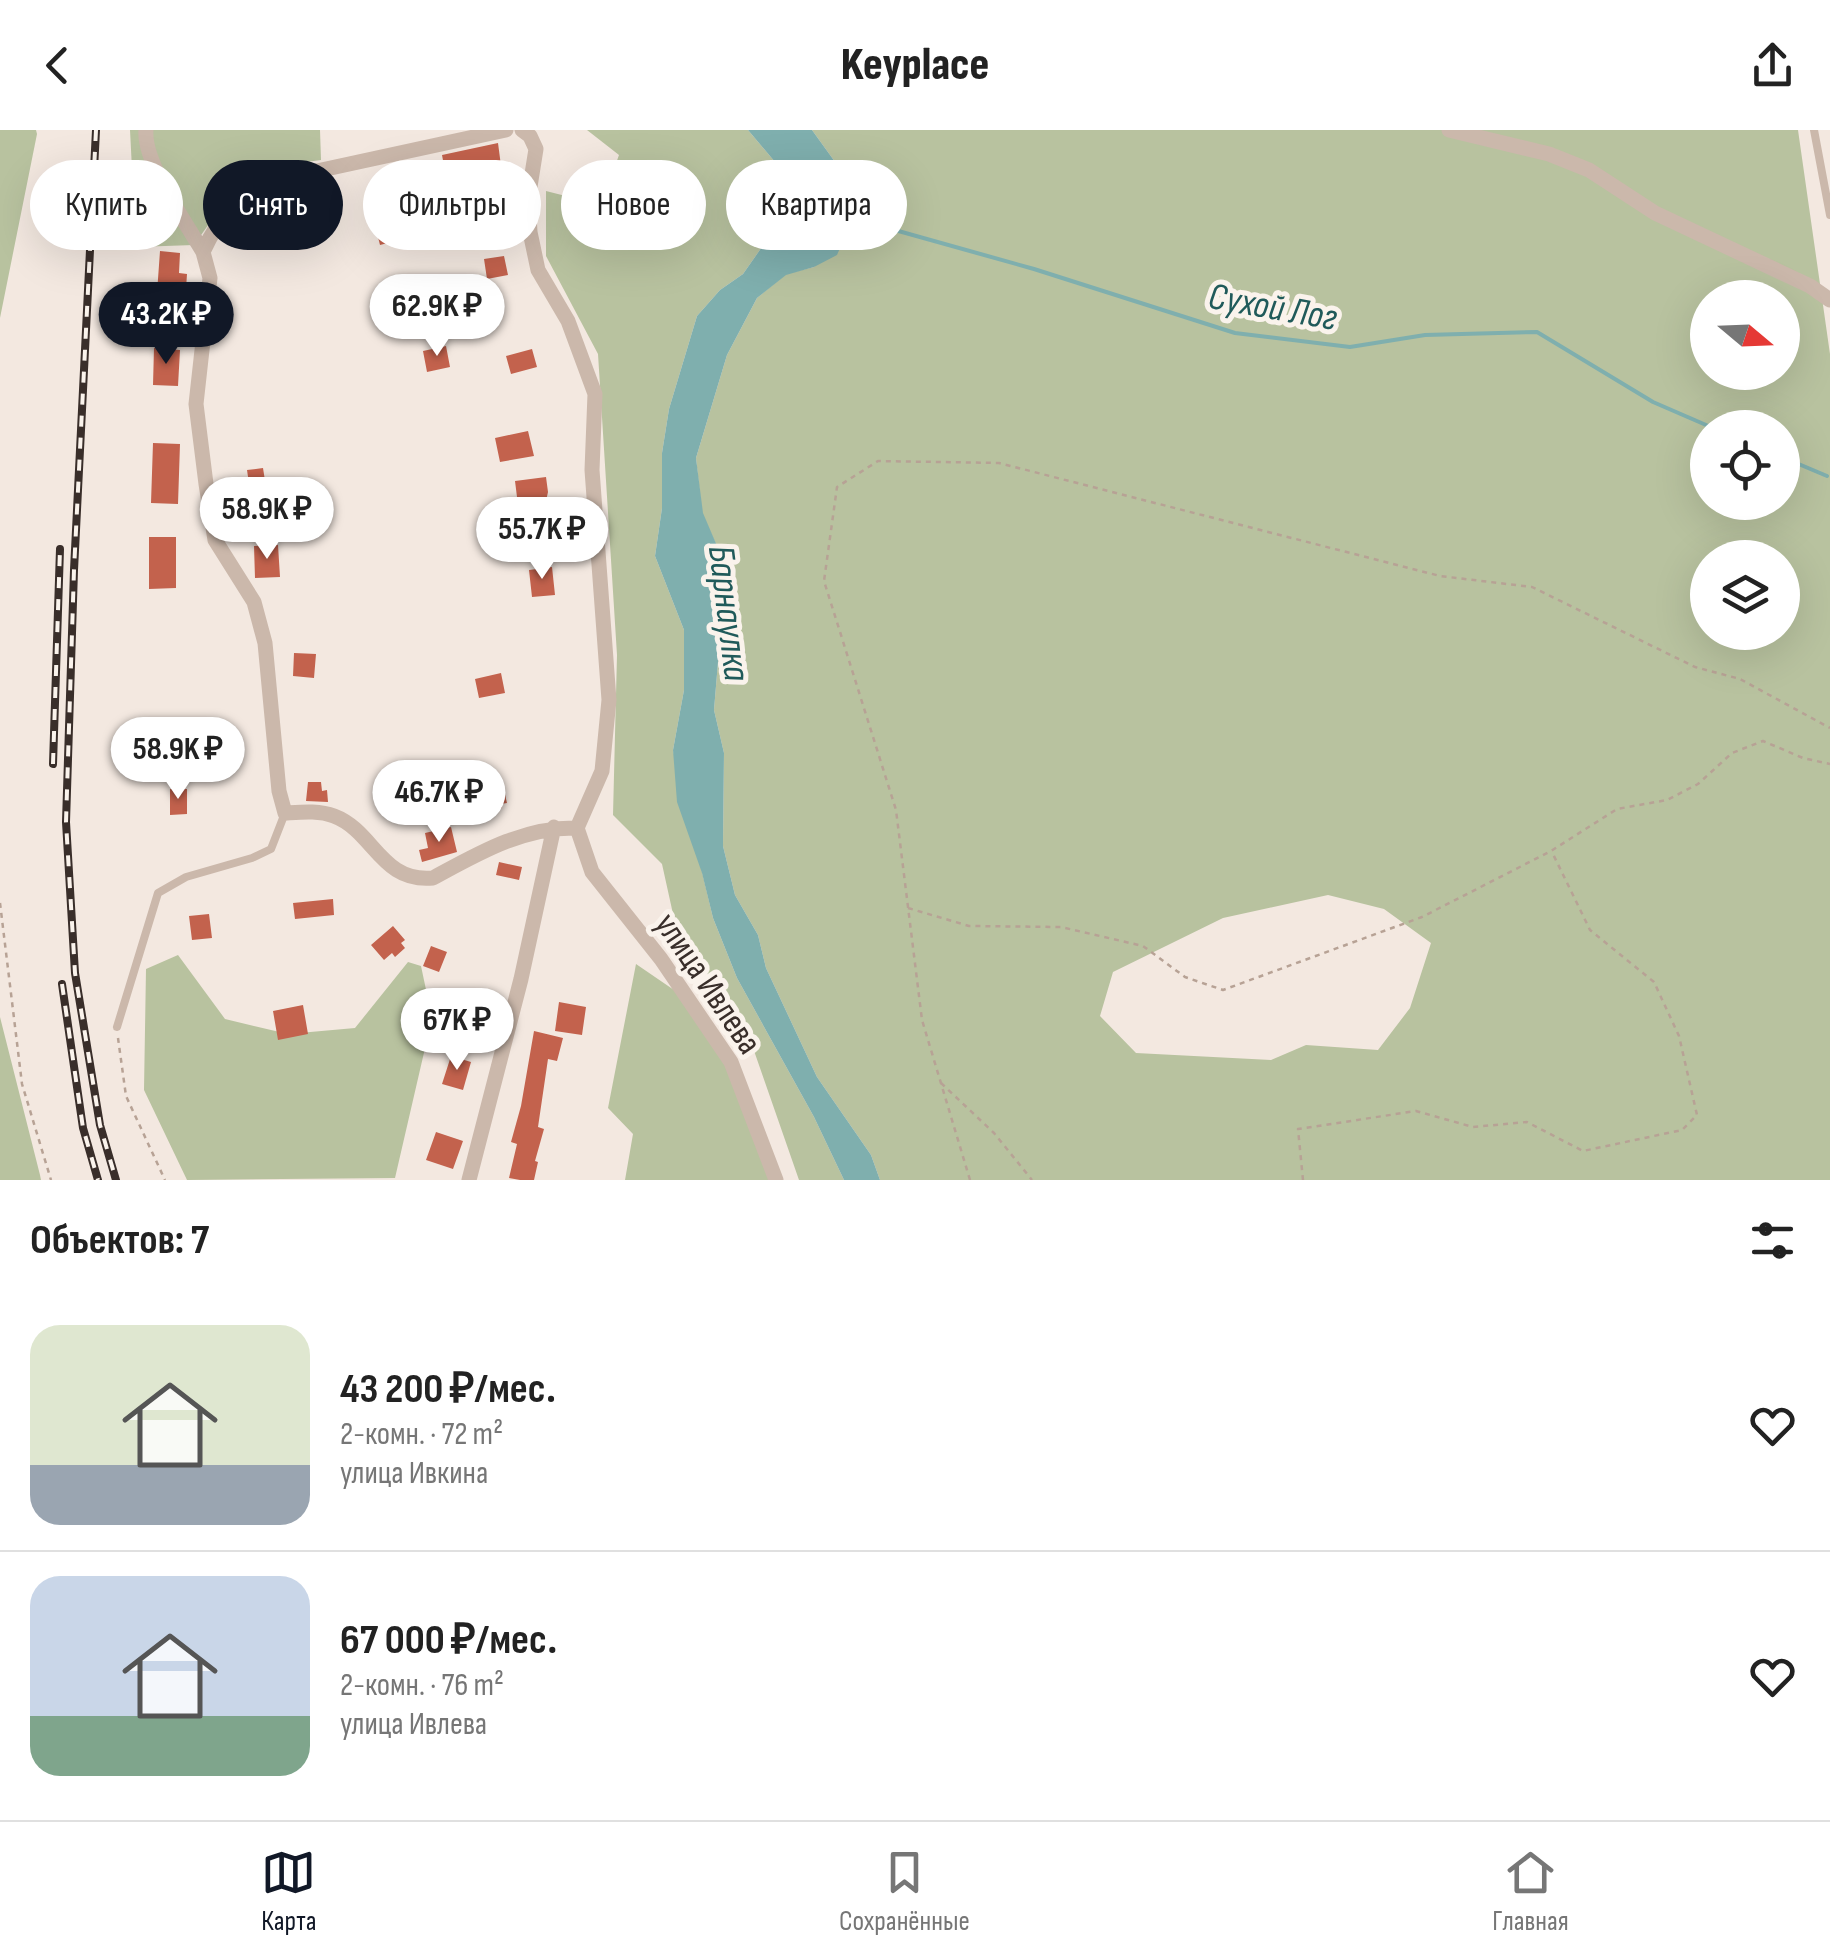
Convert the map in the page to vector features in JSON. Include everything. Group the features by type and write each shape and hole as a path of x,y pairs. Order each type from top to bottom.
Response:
{"street":[{"path":"146,130 145,140 160,178 202,252 210,278 196,404 206,484 214,540 254,602 265,643 279,790 285,813 331,814 390,866 406,877 421,879 433,878 504,840 554,828 577,828 602,770 609,700 592,470 595,394 568,321 538,270 528,199 536,148 522,130"},
{"path":"202,252 227,214 251,189 483,132 506,130"},
{"path":"1449,130 1549,154 1589,170 1655,213 1810,286 1830,300"},
{"path":"469,1180 521,979 554,828"},
{"name":"улица Ивлева","path":"577,828 592,872 661,959 731,1062 776,1180"}],"lane":[{"path":"1814,130 1830,215"},
{"path":"117,1027 158,893 186,877 271,849 285,813"}],"path":[{"path":"970,1180 922,1020 896,810 824,581 836,486 878,461 999,464 1440,576 1532,588 1695,667 1740,679 1830,728"},
{"path":"908,908 969,926 1060,927 1143,946 1185,977 1223,990 1422,917 1551,851 1617,809 1666,800 1698,784 1732,753 1762,741 1802,758 1830,764"},
{"path":"1303,1180 1298,1129 1354,1119 1416,1110 1473,1127 1527,1122 1583,1152 1682,1130 1698,1115 1678,1036 1654,982 1590,930 1551,851"},
{"path":"0,903 22,1084 51,1180"},
{"path":"117,1027 126,1096 164,1180"},
{"path":"940,1082 994,1133 1032,1180"}],"green space":[{"path":"0,130 36,130 37,134 0,318"},
{"path":"130,130 320,130 321,160 203,160 203,232 194,245 183,245 183,160 132,160"},
{"path":"587,130 748,130 773,160 726,160 726,250 760,250 743,274 720,290 697,316 669,409 655,556 684,630 684,690 673,750 713,918 737,978 844,1180 799,1180 752,1045 675,923 662,864 613,815 617,655 598,354 546,256 546,191 561,195 561,250 706,250 706,160 617,160 619,155"},
{"path":"812,130 1798,130 1830,354 1830,1180 880,1180 871,1155 817,1077 766,968 758,935 735,895 723,846 724,753 714,710 718,662 728,615 726,567 702,513 696,458 727,355 757,298 786,274 814,267 828,250 907,250 907,160 834,160","holes":["1328,895 1384,909 1431,943 1410,1008 1378,1050 1306,1045 1271,1060 1136,1053 1100,1016 1113,972 1223,918"]},
{"path":"178,955 225,1019 288,1034 355,1028 408,962 421,966 432,1018 395,1178 187,1180 144,1090 146,969"},
{"path":"636,964 674,990 737,1074 775,1180 625,1180 633,1134 608,1108"},
{"path":"0,1017 40,1175 41,1180 0,1180"}],"water":[{"path":"748,130 812,130 834,160 773,160"},
{"path":"760,250 839,250 814,267 786,275 757,298 727,355 696,458 703,513 726,567 728,615 718,662 714,710 724,753 723,846 735,895 758,935 766,968 817,1077 871,1155 880,1180 844,1180 737,978 713,918 677,802 673,750 684,690 684,630 655,556 662,508 662,453 669,409 697,316 720,290 743,274"}],"building":[{"path":"498,143 500,160 443,160 442,155"},
{"path":"160,251 180,253 179,273 187,274 186,289 178,288 177,309 156,307"},
{"path":"504,256 508,275 487,279 484,259"},
{"path":"446,346 450,367 427,372 423,351"},
{"path":"154,348 180,350 178,386 153,385"},
{"path":"532,349 537,367 511,374 506,356"},
{"path":"528,431 534,456 500,462 495,438"},
{"path":"153,443 180,444 178,504 151,503"},
{"path":"263,468 266,487 272,486 274,501 252,504 247,470"},
{"path":"546,477 544,510 519,513 515,481"},
{"path":"149,537 176,537 176,588 149,589"},
{"path":"278,545 280,577 255,578 254,546"},
{"path":"552,567 555,595 532,597 529,570"},
{"path":"294,653 316,654 314,678 293,676"},
{"path":"501,673 505,693 479,698 475,679"},
{"path":"501,778 507,803 490,811 483,782"},
{"path":"308,782 321,782 322,791 327,790 328,802 306,801"},
{"path":"170,789 187,789 187,814 170,815"},
{"path":"451,827 457,852 422,862 419,850 428,848 425,833"},
{"path":"499,862 522,867 519,880 496,875"},
{"path":"333,899 334,915 295,919 293,903"},
{"path":"209,914 212,938 192,940 189,916"},
{"path":"393,926 405,940 401,943 405,948 384,960 371,945"},
{"path":"431,946 447,952 439,972 423,966"},
{"path":"559,1002 586,1007 582,1035 555,1031"},
{"path":"303,1005 308,1034 278,1040 273,1011"},
{"path":"534,1031 563,1038 557,1061 548,1059 538,1127 544,1129 534,1180 520,1180 509,1178 517,1144 511,1142"},
{"path":"451,1056 471,1062 463,1090 442,1084"},
{"path":"436,1132 463,1141 453,1169 426,1160"}],"waterway":[{"name":"Сухой Лог","path":"907,233 1235,333 1350,347 1425,335 1537,332 1653,402 1690,418"},
{"name":"Сухой Лог","path":"1800,465 1827,476"}],"railway":[{"path":"96,130 66,822 75,973 100,1125 116,1180"},
{"path":"53,764 60,549"},
{"path":"62,984 83,1128 98,1180"}],"water label":[{"name":"Барнаулка","path":"730,613"}]}
